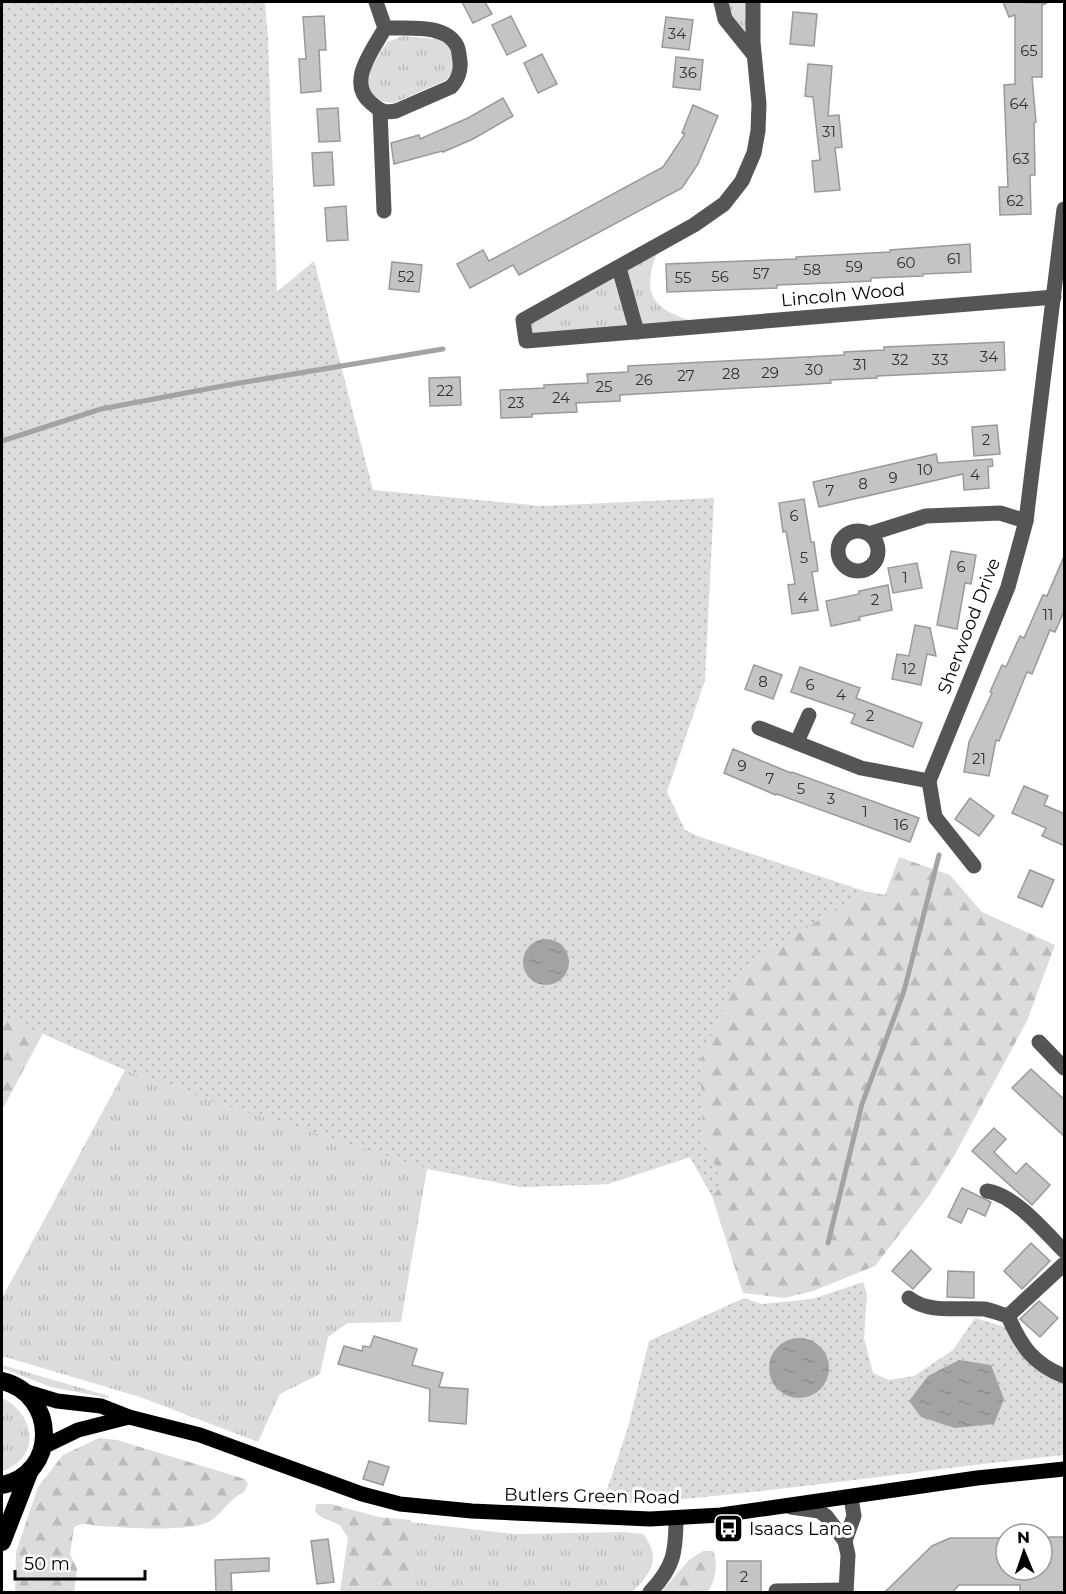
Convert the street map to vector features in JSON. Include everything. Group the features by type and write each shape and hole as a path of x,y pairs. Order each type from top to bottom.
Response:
{"highway":[{"path":"2,1381 24,1391 35,1402 42,1416 44,1431 43,1447 31,1468 2,1542"},
{"path":"2,1485 19,1478 31,1468"}],"main road":[{"name":"Butlers Green Road","path":"24,1391 57,1401 101,1406 129,1417 200,1435 362,1494 400,1503 472,1511 608,1518 676,1518 721,1515 977,1478 1065,1469"},
{"name":"Butlers Green Road","path":"43,1447 78,1430 129,1417"}],"street":[{"path":"376,2 385,28 361,73 359,86 367,100 380,110 396,111 451,87 456,82 461,67 458,47 449,37 437,31 385,28"},
{"path":"721,2 725,19 754,55"},
{"path":"637,332 620,268 694,225 724,204 742,181 754,153 759,104 754,55 753,2"},
{"path":"380,110 384,211"},
{"path":"1053,304 1065,209"},
{"name":"Lincoln Wood","path":"620,268 523,320 526,341 1053,304"},
{"name":"Sherwood Drive","path":"929,782 1008,587 1026,520 1053,304"},
{"path":"869,534 926,516 1000,513 1026,520"},
{"path":"797,742 809,715"},
{"path":"759,728 861,768 929,782 935,817 974,866"},
{"path":"1039,1042 1065,1068"},
{"path":"987,1191 998,1193 1017,1206 1065,1251"},
{"path":"1008,1316 1065,1264"},
{"path":"909,1298 916,1303 941,1308 986,1309 1008,1316 1016,1334 1029,1353 1047,1370 1065,1376"},
{"path":"845,1541 854,1516 851,1498"},
{"path":"776,1591 846,1591 848,1555 845,1541 826,1516 819,1511 785,1507"},
{"path":"650,1593 662,1580 675,1554 676,1518"}],"green space":[{"path":"2,2 265,2 277,292 314,261 373,490 541,506 714,498 705,680 667,792 685,830 864,891 742,969 700,1060 703,1139 723,1184 712,1196 690,1157 608,1184 521,1187 426,1168 218,1103 125,1070 2,1016"},
{"path":"721,2 753,2 754,55"},
{"path":"403,36 436,39 447,44 455,53 455,67 446,80 394,103 379,101 366,85 367,74 387,42"},
{"path":"660,245 650,280 651,292 656,301 664,309 676,315 708,326 526,341 523,320"},
{"path":"700,837 864,891 742,969 700,1060 723,1184 712,1196 690,1157 608,1184 521,1187 427,1169 401,1322 348,1323 328,1337 320,1374 280,1394 258,1442 140,1397 2,1356 2,1298 125,1070 151,1079 669,845"},
{"path":"899,857 950,875 982,912 1055,945 1027,1021 954,1156 928,1197 875,1266 813,1291 784,1298 743,1293 712,1196 723,1184 703,1139 700,1060 742,969 864,891 885,895"},
{"path":"2,997 51,1018 2,1110"},
{"path":"863,1282 867,1294 864,1338 873,1373 889,1380 914,1376 953,1350 975,1318 1005,1327 1017,1350 1057,1380 1064,1382 1064,1455 718,1496 602,1505 628,1427 649,1341 744,1298 761,1304 812,1299"},
{"path":"2,1365 109,1396 108,1398 51,1387 2,1368"},
{"path":"2,1398 22,1414 29,1436 28,1447 23,1457 15,1465 2,1471"},
{"path":"99,1438 117,1440 245,1479 248,1484 244,1492 232,1500 218,1515 200,1525 124,1528 78,1525 74,1527 70,1554 77,1569 74,1592 15,1592 16,1552 38,1487 63,1455"},
{"path":"316,1504 331,1504 379,1517 411,1520 411,1592 340,1592 348,1538 340,1525 315,1512"},
{"path":"409,1522 514,1534 624,1532 643,1534 652,1551 652,1565 644,1579 632,1592 410,1592"},
{"path":"703,1551 713,1551 716,1562 713,1582 708,1592 661,1592 689,1560"}],"water":[{"path":"546,939 562,946 569,962 562,978 546,985 530,978 523,962 530,946"},
{"path":"793,1338 805,1338 816,1343 824,1351 829,1368 827,1380 816,1393 805,1398 793,1398 782,1393 774,1385 769,1374 769,1362 774,1351 782,1343"},
{"path":"959,1360 991,1365 1004,1399 994,1424 955,1428 921,1417 909,1401 928,1376"}],"building":[{"path":"462,2 485,2 492,14 473,23"},
{"path":"1003,2 1047,3 1042,5 1042,77 1032,77 1036,122 1034,123 1035,175 1030,175 1031,214 1000,215 999,187 1008,187 1004,85 1015,84 1015,15 1009,17"},
{"path":"793,12 817,14 814,46 790,44"},
{"path":"324,16 326,50 319,50 321,91 301,93 299,59 306,59 303,17"},
{"path":"511,16 526,46 507,55 492,25"},
{"path":"666,17 693,20 689,50 662,47"},
{"path":"542,54 557,84 538,93 524,63"},
{"path":"676,57 703,60 700,90 673,87"},
{"path":"808,64 832,66 828,116 839,115 842,147 835,148 840,190 815,192 812,161 820,160 813,97 805,96"},
{"path":"503,98 513,116 473,139 443,152 394,164 391,143 419,135 420,139 468,118"},
{"path":"693,105 718,116 698,164 682,188 519,275 513,265 470,288 457,264 483,250 489,261 663,167 685,134 682,133"},
{"path":"338,108 340,141 319,142 317,109"},
{"path":"332,152 334,185 314,186 312,153"},
{"path":"346,206 348,240 327,241 325,208"},
{"path":"970,244 971,272 871,278 871,281 777,285 777,288 667,292 666,264 796,259 796,257 890,252 890,250"},
{"path":"392,262 422,265 419,292 389,289"},
{"path":"1004,342 1005,370 877,376 877,378 830,380 831,383 620,395 620,401 576,403 577,412 501,418 500,390 588,383 587,374 628,372 628,366 844,355 844,352 884,350 884,347"},
{"path":"460,377 461,405 430,406 429,378"},
{"path":"997,425 1000,454 974,456 972,427"},
{"path":"936,454 938,463 992,459 993,466 988,467 989,488 964,490 963,474 819,507 813,482"},
{"path":"804,499 818,571 812,572 818,610 792,614 788,585 795,584 779,503"},
{"path":"951,551 976,555 971,584 965,583 957,629 937,625"},
{"path":"1065,554 1065,609 1055,632 1050,630 1032,674 1027,672 999,741 996,740 989,776 964,772 969,742 992,693 990,692 1002,665 1006,667 1020,636 1024,638 1043,595 1047,596"},
{"path":"917,563 922,588 893,593 888,568"},
{"path":"888,585 892,610 831,626 826,601"},
{"path":"915,625 930,628 936,656 927,654 921,685 892,679 897,654 909,656"},
{"path":"754,665 782,675 773,699 745,689"},
{"path":"800,667 860,688 856,698 922,723 913,747 851,723 855,714 791,692"},
{"path":"733,749 791,773 919,818 910,842 776,795 724,773"},
{"path":"1024,786 1048,796 1044,805 1065,814 1065,846 1042,836 1046,828 1012,813"},
{"path":"970,798 994,816 979,836 955,819"},
{"path":"1030,870 1054,880 1042,907 1018,897"},
{"path":"1031,1069 1065,1100 1065,1137 1012,1088"},
{"path":"994,1128 1006,1139 994,1152 1016,1174 1026,1163 1050,1185 1032,1205 972,1151"},
{"path":"962,1188 991,1202 985,1216 968,1208 961,1223 948,1217"},
{"path":"1031,1243 1050,1261 1022,1289 1004,1271"},
{"path":"911,1250 931,1269 913,1289 892,1271"},
{"path":"948,1271 974,1272 974,1298 947,1297"},
{"path":"1039,1301 1058,1318 1040,1337 1020,1319"},
{"path":"374,1336 417,1349 412,1365 443,1373 439,1387 468,1389 466,1424 429,1421 430,1389 338,1364 344,1346 362,1351 363,1346 370,1347"},
{"path":"369,1461 389,1467 383,1485 363,1479"},
{"path":"1054,1537 1065,1537 1065,1593 1020,1593 1020,1585 959,1585 952,1593 884,1593 932,1546 950,1538 994,1538 994,1582 1054,1582"},
{"path":"328,1539 334,1582 317,1584 311,1541"},
{"path":"269,1558 269,1571 231,1573 232,1593 216,1593 215,1560"},
{"path":"727,1561 761,1561 761,1593 727,1593"}],"waterway":[{"path":"2,441 101,409 443,349"},
{"path":"828,1243 862,1104 904,991 939,855"}],"place":[{"name":"Isaacs Lane","path":"728,1529"}]}
